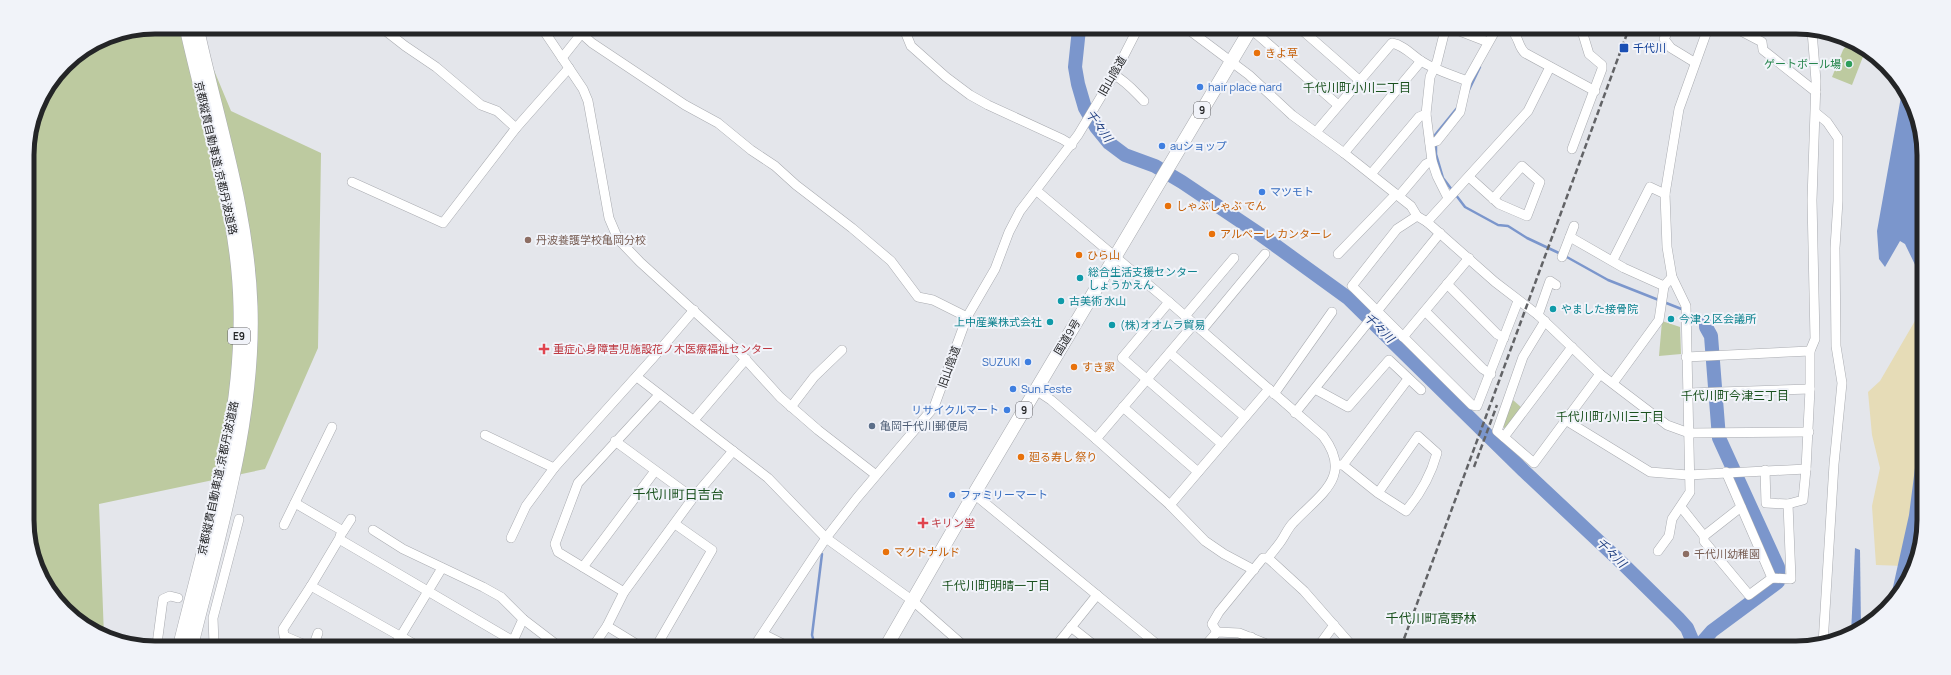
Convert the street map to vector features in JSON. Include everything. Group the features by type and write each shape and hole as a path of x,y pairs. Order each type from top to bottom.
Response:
{"highway":[{"name":"京都縦貫自動車道;京都丹波道路","path":"181,641 232,420 238,373 240,306 233,233 227,199 188,34"},
{"name":"京都縦貫自動車道;京都丹波道路","path":"193,641 240,440 249,375 251,336 251,306 244,232 230,161 199,34"},
{"name":"国道9号","path":"889,641 974,494 1248,34"}],"street":[{"path":"390,34 436,67 481,105 497,111 516,128"},
{"path":"546,34 583,89 588,101 609,218 618,239 640,262 746,359 791,407 876,475"},
{"path":"562,58 582,34"},
{"path":"586,34 592,43 673,97 718,123 751,150 775,166 796,185 852,228 891,261 918,297 933,300 967,317"},
{"path":"909,34 911,46 946,77 970,95 1072,145"},
{"name":"旧山陰道","path":"759,641 826,538 876,475 934,407 967,317 995,269 1009,232 1020,210 1037,191 1072,145 1114,75 1136,34"},
{"path":"1194,34 1249,75 1292,115 1344,153 1411,206 1417,216 1427,222 1518,301 1545,321 1600,374 1667,425 1688,433 1808,432"},
{"path":"1256,34 1338,105"},
{"path":"1307,34 1359,80"},
{"path":"1444,34 1435,68 1430,77 1426,114 1432,161 1437,176 1448,198"},
{"path":"1467,34 1488,42"},
{"path":"1430,143 1437,141 1460,112 1467,81 1493,34"},
{"path":"1516,34 1519,48 1525,54 1595,91"},
{"path":"1572,149 1595,91 1602,65 1589,54 1583,34"},
{"path":"1666,34 1664,39 1671,48 1694,62"},
{"path":"1658,551 1669,536 1672,519 1690,492 1688,474 1689,393 1686,357 1686,306 1672,277 1667,247 1665,194 1678,109 1694,62 1706,34"},
{"path":"1747,34 1762,42 1763,50 1816,92"},
{"path":"1765,470 1766,503 1788,504 1803,500 1808,432 1810,351 1815,339 1812,200 1816,81 1812,35"},
{"path":"1316,132 1392,43 1399,44 1421,61 1467,81"},
{"path":"1344,153 1421,61"},
{"path":"1427,222 1448,198 1470,177 1528,111 1550,67"},
{"path":"352,182 443,223 516,128 569,68"},
{"path":"1114,75 1122,79 1127,86 1144,101"},
{"path":"1816,113 1827,122 1838,138 1838,201 1835,248 1836,346 1842,383 1834,464 1823,638"},
{"path":"1371,174 1420,117 1426,114"},
{"path":"1338,254 1426,164 1432,161"},
{"path":"1470,177 1493,199 1499,204 1527,216 1540,182 1522,166 1493,199"},
{"path":"1613,260 1650,187 1665,194"},
{"path":"1037,191 1169,302 1323,436 1332,448 1340,465 1378,493 1406,511 1417,498 1433,470 1437,453 1418,436 1378,493"},
{"path":"1417,216 1397,229 1352,286 1375,312 1403,337 1472,405 1477,406 1491,374 1518,301"},
{"path":"1563,256 1574,226"},
{"path":"1295,412 1440,233"},
{"path":"1570,237 1613,260 1624,268 1664,286"},
{"path":"1096,439 1170,353 1198,327 1265,254"},
{"path":"1185,316 1234,258"},
{"path":"1403,337 1469,258"},
{"path":"1613,383 1659,320 1664,286 1672,277"},
{"path":"1538,315 1550,281 1556,285"},
{"path":"1447,284 1497,334 1504,338"},
{"path":"1169,302 1122,358 1222,444"},
{"path":"510,538 526,506 554,468 637,377 694,310"},
{"path":"1425,311 1483,369 1491,374"},
{"path":"1170,505 1245,417 1272,392 1332,312"},
{"path":"1545,321 1522,357 1497,430 1504,437 1534,463 1567,421 1600,374"},
{"path":"1504,437 1572,347"},
{"path":"791,407 814,377 842,350"},
{"path":"1686,357 1810,351"},
{"path":"1170,353 1245,417"},
{"path":"694,420 746,359"},
{"path":"1315,389 1348,407 1389,360 1421,390"},
{"path":"637,377 658,395 694,420 768,478 826,538 913,601 958,641"},
{"path":"1217,632 1212,624 1219,612 1263,558 1268,558 1291,524 1310,507 1334,478 1340,465 1408,378"},
{"path":"1689,393 1810,389"},
{"path":"1036,390 1096,439 1170,505 1205,541 1224,554 1254,570"},
{"path":"624,592 558,552 555,544 578,483 658,395"},
{"path":"1122,408 1198,472"},
{"path":"1567,421 1650,472 1688,474 1806,469"},
{"path":"284,525 332,427"},
{"path":"485,434 554,468"},
{"path":"615,441 693,498"},
{"path":"597,641 607,626 624,592 693,498 733,451"},
{"path":"583,567 655,471"},
{"path":"1726,472 1772,578"},
{"path":"974,494 1153,641"},
{"path":"295,503 427,591 510,641"},
{"path":"1681,507 1704,536 1704,541 1749,595 1772,578 1791,579 1788,504"},
{"path":"1704,536 1741,507"},
{"path":"214,641 213,618 239,519"},
{"path":"296,641 284,636 283,629 311,586 351,519"},
{"path":"659,641 712,550 675,524"},
{"path":"373,530 403,548 483,587 500,597 523,619 552,641"},
{"path":"1268,558 1304,591 1348,641"},
{"path":"311,586 398,640 442,568"},
{"path":"1060,641 1097,595"},
{"path":"158,641 163,599 170,596 178,598"},
{"path":"514,641 523,619"},
{"path":"1322,641 1334,625"},
{"path":"607,626 631,641"},
{"path":"1071,627 1089,641"},
{"path":"1217,632 1239,633 1260,641"},
{"path":"1209,641 1217,632"},
{"path":"315,641 318,633"},
{"path":"763,634 777,641"},
{"path":"1248,641 1251,637"}],"green space":[{"path":"199,34 231,111 321,153 318,348 265,469 99,504 104,629 75,611 54,587 40,559 34,528 34,147 38,124 43,109 59,81 75,64 95,50 116,40 140,35"},
{"name":"ゲートボール場","path":"1846,45 1864,55 1852,85 1832,77"},
{"path":"1662,321 1680,327 1681,354 1659,356"},
{"path":"1513,400 1522,408 1506,429 1502,426"}],"sand":[{"path":"1917,317 1917,520 1916,535 1911,558 1904,566 1876,565 1872,506 1880,468 1872,435 1868,392 1880,381"}],"water":[{"path":"1901,95 1911,116 1916,140 1917,269 1905,244 1900,241 1885,267 1879,259 1877,231"},
{"path":"1917,452 1916,535 1911,559 1897,587 1891,594 1909,515"},
{"path":"1855,548 1860,550 1861,622 1851,627"}],"waterway":[{"name":"千々川","path":"1078,34 1075,67 1078,84 1085,108 1096,127 1109,143 1125,155 1155,166 1182,182 1261,235 1348,298 1524,471 1678,618 1687,628 1692,641"},
{"path":"1467,94 1480,67"},
{"path":"1436,139 1435,135 1457,108"},
{"path":"1436,144 1436,154 1443,178 1465,207 1498,225 1508,226 1527,238 1561,254"},
{"path":"1565,256 1608,280 1684,310"},
{"path":"1689,313 1706,321"},
{"path":"1703,641 1712,631 1778,582 1778,567 1719,438 1711,336 1706,327 1706,321"},
{"path":"814,641 812,635 822,554"}],"railway":[{"path":"1403,641 1627,34"},
{"path":"1474,467 1497,405"}],"place":[{"name":"千代川","path":"1624,48"},
{"name":"きよ草","path":"1257,53"},
{"name":"ゲートボール場","path":"1849,64"},
{"name":"hair place nard","path":"1200,87"},
{"name":"auショップ","path":"1162,146"},
{"name":"マツモト","path":"1262,192"},
{"name":"しゃぶしゃぶ でん","path":"1168,206"},
{"name":"アルベーレ カンターレ","path":"1212,234"},
{"name":"丹波養護学校亀岡分校","path":"528,240"},
{"name":"ひら山","path":"1079,255"},
{"name":"総合生活支援センター しょうかえん","path":"1080,278"},
{"name":"古美術 水山","path":"1061,301"},
{"name":"やました接骨院","path":"1553,309"},
{"name":"今津２区会議所","path":"1671,319"},
{"name":"上中産業株式会社","path":"1050,322"},
{"name":"(株)オオムラ貿易","path":"1112,325"},
{"name":"重症心身障害児施設花ノ木医療福祉センター","path":"544,349"},
{"name":"SUZUKI","path":"1028,362"},
{"name":"すき家","path":"1074,367"},
{"name":"Sun.Feste","path":"1013,389"},
{"name":"リサイクルマート","path":"1007,410"},
{"name":"亀岡千代川郵便局","path":"872,426"},
{"name":"廻る寿し 祭り","path":"1021,457"},
{"name":"ファミリーマート","path":"952,495"},
{"name":"キリン堂","path":"923,523"},
{"name":"マクドナルド","path":"886,552"},
{"name":"千代川幼稚園","path":"1686,554"}],"district":[{"name":"千代川町小川二丁目","path":"1357,88"},
{"name":"千代川町今津三丁目","path":"1735,396"},
{"name":"千代川町小川三丁目","path":"1610,417"},
{"name":"千代川町日吉台","path":"678,494"},
{"name":"千代川町明晴一丁目","path":"996,586"},
{"name":"千代川町高野林","path":"1431,618"}]}
